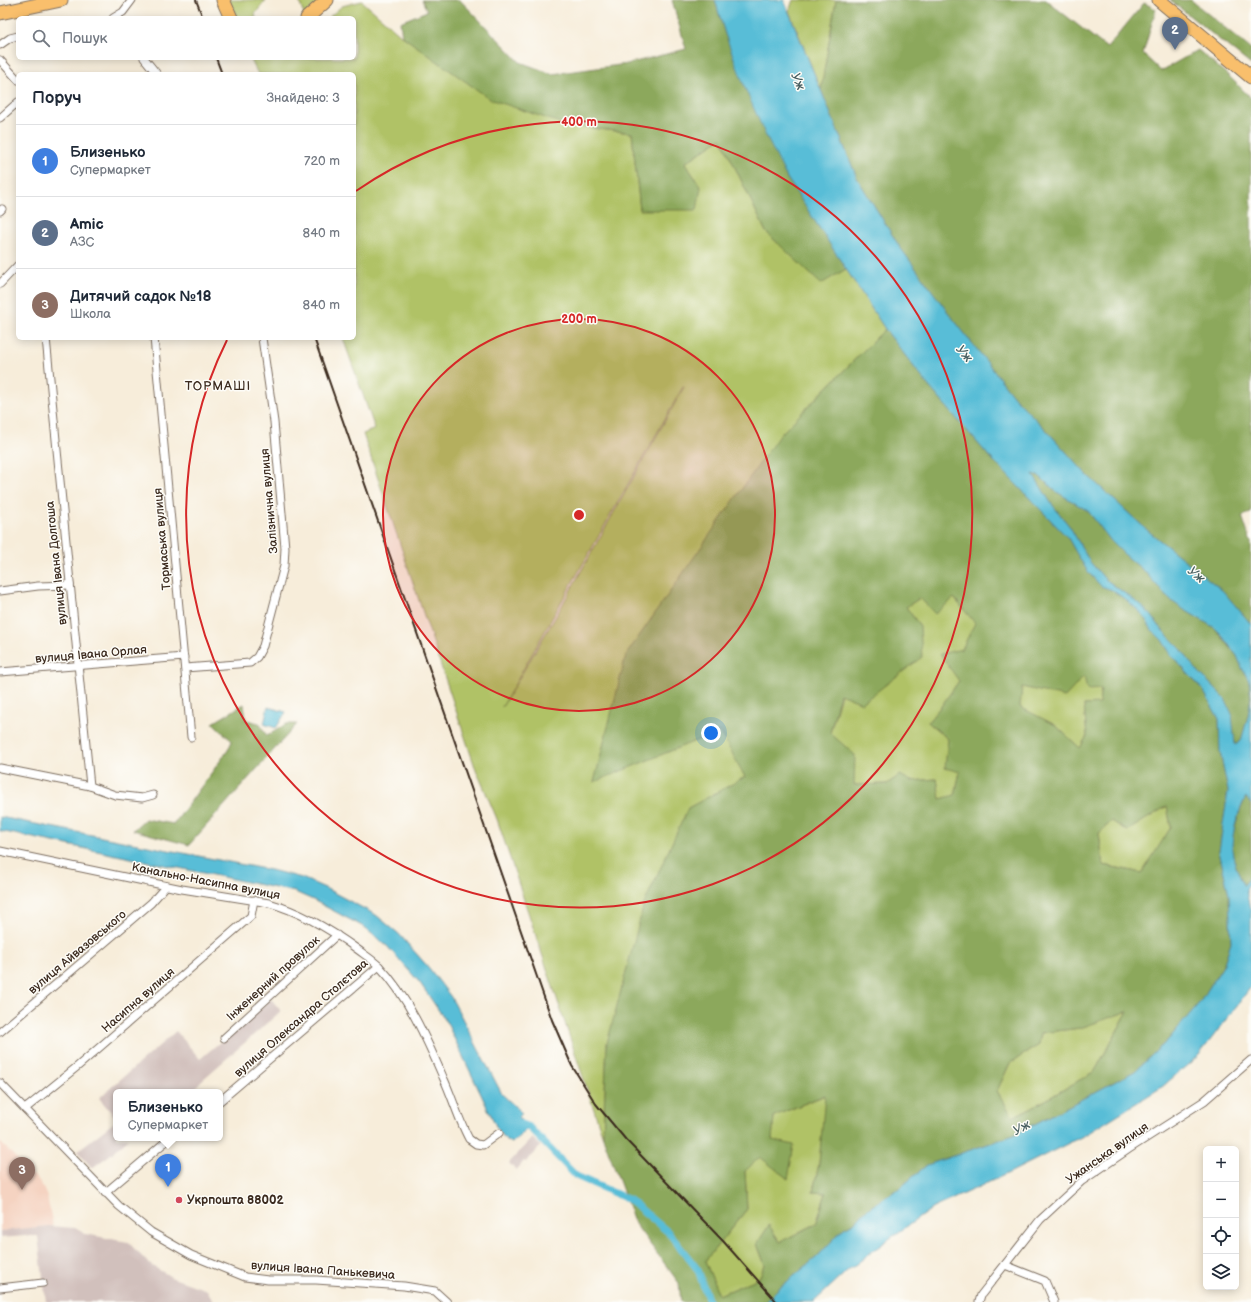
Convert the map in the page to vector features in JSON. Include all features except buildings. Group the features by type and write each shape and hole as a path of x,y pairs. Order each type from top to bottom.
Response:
{"highway":[{"path":"0,13 61,0"},
{"path":"223,0 231,16"},
{"path":"309,16 327,0"},
{"path":"1159,0 1251,77"}],"street":[{"path":"117,16 123,12 132,0"},
{"path":"0,45 10,38 16,36"},
{"path":"0,60 16,78"},
{"path":"146,60 155,72"},
{"path":"0,118 16,104"},
{"path":"0,284 16,267"},
{"name":"вулиця Івана Долгоша","path":"46,340 90,786"},
{"name":"Тормаська вулиця","path":"154,340 191,737"},
{"name":"Залізнична вулиця","path":"185,668 250,663 257,657 263,646 284,566 285,548 274,422 262,340"},
{"path":"0,591 38,586 70,585"},
{"name":"вулиця Івана Орлая","path":"0,672 184,657"},
{"path":"0,768 90,786 115,795 142,798 153,795"},
{"name":"Канально-Насипна вулиця","path":"0,851 166,886 254,900 282,907 309,919 337,935 379,966 398,991 418,1025 444,1078 469,1139 476,1144 484,1145 499,1133"},
{"name":"вулиця Айвазовського","path":"0,1032 151,903 166,886"},
{"name":"Насипна вулиця","path":"25,1109 251,916 254,900"},
{"name":"Інженерний провулок","path":"224,1038 337,935"},
{"name":"вулиця Олександра Столєтова","path":"223,1098 379,966"},
{"name":"Ужанська вулиця","path":"979,1302 981,1295 1040,1220 1082,1181 1204,1101 1251,1060"},
{"name":"вулиця Івана Панькевича","path":"0,1083 105,1193 137,1222 163,1240 198,1258 245,1277 268,1280 316,1280 404,1286 434,1291 447,1302"},
{"path":"105,1193 166,1141"},
{"path":"1005,1265 1045,1281 1054,1302"},
{"path":"0,1288 44,1283"}],"shaded area":[{"path":"271,999 281,1011 201,1081 196,1087 197,1089 113,1089 113,1114 99,1098 176,1031 200,1059"},
{"path":"113,1123 113,1141 126,1141 92,1168 77,1151"},
{"path":"532,1138 541,1146 516,1170 509,1163"},
{"path":"0,1142 41,1183 47,1197 53,1226 0,1231"},
{"path":"48,1226 75,1228 85,1234 128,1242 149,1264 173,1278 207,1290 214,1302 46,1302 38,1236 0,1238 0,1231"}],"green space":[{"path":"228,0 266,0 255,14 256,16 236,16"},
{"path":"299,0 322,0 304,15"},
{"path":"422,0 460,0 520,62 552,74 627,64 686,49 672,0 715,0 725,34 787,178 846,269 821,284 766,232 721,138 685,163 701,187 697,210 640,210 632,133 566,125 490,99 402,36 400,22 427,11"},
{"path":"793,0 836,0 821,90 789,11"},
{"path":"836,0 1046,0 1107,48 1144,3 1156,9 1143,54 1161,71 1198,50 1230,77 1251,98 1251,513 1242,516 1251,543 1251,624 1223,591 1147,530 1087,475 1015,398 947,311 899,246 857,178 821,90"},
{"path":"1170,0 1191,0 1251,49 1251,65"},
{"path":"362,1 402,36 566,125 632,133 640,210 701,187 685,163 721,138 766,232 821,283 846,269 885,329 778,437 720,730 746,778 688,808 607,1043 603,1137 497,819 475,767 363,434 375,429 344,340 356,340 356,72 257,72 251,60 356,60 356,16 330,16 342,6","holes":["683,387 684,387 556,616 502,707"]},
{"path":"885,329 927,384 988,455 1068,538 1088,572 1101,586 1112,590 1129,602 1143,615 1152,630 1162,640 1172,656 1203,690 1219,719 1220,752 1228,791 1219,851 1229,895 1231,943 1223,966 1200,1002 1168,1040 1135,1071 1014,1135 927,1165 901,1187 866,1210 854,1223 844,1228 817,1257 777,1290 765,1302 681,1302 679,1283 635,1224 603,1137 607,1043 644,904 688,808 745,777 720,731 594,782 626,655 778,437","holes":["920,598 935,614 954,598 975,623 962,649 940,654 959,681 928,722 948,739 945,768 960,772 955,795 940,799 937,779 911,781 900,775 887,784 854,785 855,755 830,733 840,694 862,703 922,657 920,626 906,607","1084,676 1087,690 1101,689 1099,704 1084,705 1087,736 1080,748 1055,725 1020,707 1022,687 1065,697","1167,806 1171,827 1142,873 1103,865 1099,833 1112,821 1127,831","1128,1011 1095,1071 1044,1101 1013,1117 997,1091 1010,1063 1039,1045 1041,1033 1080,1028","825,1095 819,1164 813,1192 826,1193 816,1224 780,1242 769,1225 757,1244 765,1265 759,1278 719,1295 705,1261 747,1209 745,1171 760,1157 788,1179 794,1145 772,1140 774,1116"]},
{"path":"1032,473 1039,476 1057,492 1088,511 1111,541 1144,571 1170,600 1215,628 1237,656 1249,681 1251,697 1248,716 1241,741 1235,745 1225,699 1193,666 1181,649 1163,631 1151,615 1138,603 1105,579 1090,562 1070,527 1051,503"},
{"path":"920,598 954,598 976,623 962,649 959,681 928,722 948,739 960,771 955,796 940,800 937,779 910,781 900,775 887,784 854,785 830,733 841,694 920,626 906,607"},
{"path":"1084,676 1101,688 1099,705 1084,705 1087,736 1080,748 1055,725 1019,707 1022,687 1043,691"},
{"path":"244,704 246,720 259,723 267,736 286,724 297,724 189,845 133,830 145,819 174,824 228,750 232,741 213,723"},
{"path":"1246,797 1251,805 1251,872 1244,886 1234,860 1232,844 1236,823"},
{"path":"1167,806 1171,827 1143,873 1103,865 1099,833 1112,821 1127,831"},
{"path":"1128,1011 1095,1071 1044,1101 1013,1117 997,1091 1010,1063 1039,1045 1041,1033 1080,1028"},
{"path":"826,1095 819,1164 813,1192 826,1193 816,1224 780,1242 769,1226 757,1244 765,1265 759,1278 719,1295 705,1261 747,1209 745,1171 760,1156 788,1179 772,1140 774,1116"}],"water":[{"name":"Уж","path":"715,0 784,0 857,178 899,246 947,311 1015,398 1087,475 1147,530 1223,591 1251,624 1251,697 1251,805 1246,797 1236,822 1232,849 1238,873 1244,886 1251,872 1251,881 1246,890 1251,913 1251,987 1199,1055 1162,1087 1085,1135 1011,1172 933,1208 847,1271 814,1302 765,1302 777,1290 817,1257 844,1228 854,1223 866,1210 901,1187 927,1165 1014,1135 1135,1071 1168,1040 1200,1002 1223,966 1231,943 1229,895 1219,851 1228,791 1220,752 1219,719 1203,690 1172,656 1162,640 1152,630 1143,615 1129,602 1112,590 1101,586 1088,572 1068,538 988,455 927,384 885,329 787,178 765,134 745,88 725,34","holes":["1033,474 1039,476 1057,492 1088,511 1111,541 1144,571 1170,600 1215,628 1221,634 1237,656 1249,681 1251,697 1248,716 1241,741 1235,745 1232,714 1225,699 1193,666 1181,649 1163,631 1151,615 1138,603 1105,579 1090,562 1070,527 1051,503"]},
{"path":"268,707 286,712 276,728 264,724"},
{"path":"0,817 275,871 302,878 325,888 376,915 399,934 429,968 451,997 502,1094 522,1113 519,1117 529,1127 512,1143 507,1141 497,1128 446,1021 420,983 387,946 362,926 295,892 0,831"}],"waterway":[{"path":"521,1124 529,1127 576,1176 630,1200 668,1232 698,1270 709,1302"}],"railway":[{"path":"196,0 202,16"},
{"path":"217,60 221,72"},
{"path":"315,340 552,1020 572,1066 596,1104 626,1140 723,1241 777,1302"}],"place":[{"name":"Amic","path":"1175,50"},
{"name":"Близенько","path":"168,1187"},
{"name":"Дитячий садок №18","path":"22,1190"},
{"name":"Укрпошта 88002","path":"179,1200"}],"district":[{"name":"ТОРМАШІ","path":"218,385"}]}
